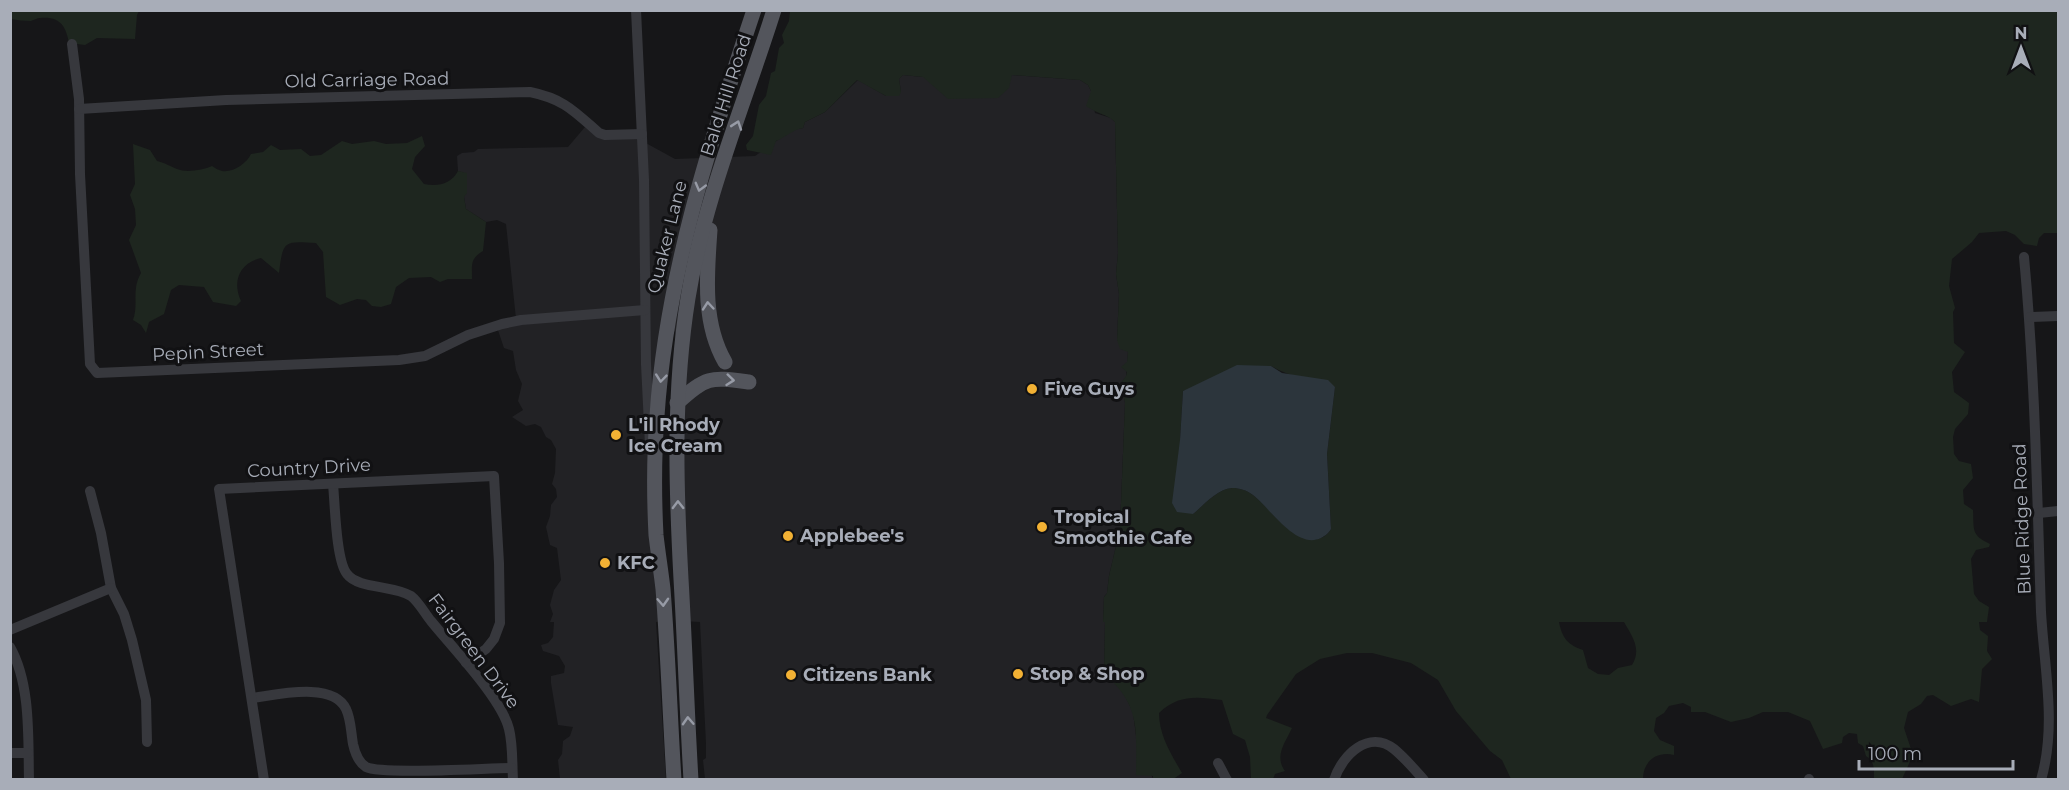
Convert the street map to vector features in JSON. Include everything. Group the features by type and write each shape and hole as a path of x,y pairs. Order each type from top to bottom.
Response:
{"main road":[{"name":"Quaker Lane","path":"675,780 663,588 656,535 657,416 666,326 681,256 719,113 754,10"},
{"name":"Bald Hill Road","path":"677,403 688,298 699,245 711,200 774,10"},
{"path":"711,200 709,314 719,351 725,362"},
{"path":"691,780 678,535 677,403 698,384 710,380 749,382"},
{"path":"656,535 678,535"}],"street":[{"name":"Quaker Lane","path":"636,10 646,239 645,310 649,435 655,481"},
{"name":"Pepin Street","path":"72,44 79,109 80,174 90,364 97,373 399,360 425,356 468,335 521,320 645,310"},
{"name":"Old Carriage Road","path":"79,109 237,99 530,92 546,95 566,105 598,133 605,135 642,134"},
{"name":"Blue Ridge Road","path":"2024,256 2030,317 2042,615 2053,705 2048,755 2041,780"},
{"path":"2030,317 2058,316"},
{"name":"Country Drive","path":"264,780 219,489 494,476 500,562 501,623 494,639 486,649 466,663"},
{"name":"Fairgreen Drive","path":"333,484 341,563 347,575 356,581 394,589 412,597 466,663 504,716 509,729 513,780"},
{"path":"90,491 101,533 111,588 124,614 146,700 147,742"},
{"path":"2039,513 2058,511"},
{"path":"10,630 111,588"},
{"path":"10,647 21,673 29,780"},
{"path":"252,698 296,692 317,692 342,701 347,710 354,752 363,765 370,769 512,768"},
{"path":"1334,780 1340,764 1351,752 1357,747 1372,743 1385,744 1393,748 1424,780"},
{"path":"10,753 28,753"},
{"path":"1218,763 1227,780"}],"shaded area":[{"path":"10,11 139,11 135,39 97,38 85,45 69,43 64,27 53,19 39,18 31,21 11,19"},
{"path":"790,11 2058,11 2058,233 2044,233 2039,238 2037,246 2024,244 2015,235 2006,231 1979,233 1952,259 1949,286 1955,308 1953,312 1954,343 1965,352 1952,372 1954,392 1969,403 1968,414 1955,429 1954,454 1959,461 1971,464 1973,478 1963,490 1964,504 1973,510 1977,535 1990,544 1989,547 1976,550 1971,559 1974,594 1979,601 1989,607 1987,622 1979,622 1980,630 1988,636 1987,651 1992,659 1982,669 1979,702 1971,699 1951,706 1933,695 1927,696 1921,704 1908,712 1904,728 1913,755 1902,779 1874,779 1872,763 1866,756 1863,746 1858,743 1857,734 1849,733 1843,737 1842,743 1823,749 1810,721 1788,712 1763,712 1731,722 1705,712 1691,712 1691,707 1683,703 1669,706 1656,718 1654,731 1660,740 1674,746 1674,755 1657,756 1648,762 1643,779 1511,779 1502,760 1490,751 1456,711 1438,680 1411,663 1372,653 1347,653 1320,659 1296,674 1267,715 1266,718 1292,728 1284,744 1280,760 1285,771 1275,774 1273,779 1251,779 1250,757 1245,740 1233,734 1222,700 1196,698 1181,700 1159,713 1163,737 1182,773 1172,780 1136,775 1134,719 1125,697 1104,673 1104,597 1107,593 1120,529 1125,403 1121,383 1127,372 1121,367 1127,362 1128,352 1120,349 1117,340 1119,294 1116,274 1118,253 1115,122 1086,106 1091,91 1088,85 1080,80 1012,75 1009,88 998,98 948,99 923,77 903,75 899,79 901,92 899,96 886,96 857,80 825,112 805,122 803,128 776,141 771,155 747,150 746,145 753,136 759,105 766,96 771,73 775,71 779,48 784,43 782,35 789,21","holes":["1271,366 1294,376 1335,387 1327,454 1331,529 1320,538 1312,539 1294,532 1280,522 1253,495 1238,488 1221,491 1193,514 1180,440 1183,391","1559,622 1624,622 1636,648 1632,665 1618,668 1609,675 1598,674 1588,668 1583,650 1566,640"]},
{"path":"903,75 923,77 1011,75 1080,80 1088,85 1091,91 1095,113 1111,118 1115,122 1118,253 1116,274 1119,294 1117,340 1128,352 1126,377 1121,383 1125,403 1120,529 1107,593 1104,597 1104,673 1121,688 1133,712 1136,736 1153,779 705,779 703,760 706,758 706,744 700,622 683,621 675,331 672,333 659,402 665,621 656,622 666,779 560,779 558,760 562,754 563,741 570,736 573,727 558,725 551,676 564,673 565,666 559,656 543,651 541,645 548,643 553,637 554,622 550,622 553,614 550,605 554,590 561,580 557,548 550,545 546,527 551,505 557,497 556,489 552,484 556,449 541,427 535,424 526,426 512,417 523,410 518,401 522,384 516,370 513,351 504,348 497,327 516,319 506,224 497,220 486,222 466,209 464,197 467,174 458,171 457,156 478,149 568,147 585,127 590,131 638,133 644,142 675,159 755,156 792,130 803,128 805,122 825,112 858,80 886,96 901,92 899,79"},
{"path":"422,136 425,146 415,157 412,169 424,184 429,185 448,182 458,171 467,173 467,193 464,197 466,209 486,222 483,251 473,262 472,279 448,279 440,282 431,277 409,278 396,287 391,304 381,307 372,306 366,300 357,299 340,305 326,297 323,252 316,243 297,242 284,248 279,273 261,258 247,264 239,274 237,287 241,301 236,306 213,302 204,287 179,285 171,290 164,314 149,322 146,333 141,325 133,320 136,285 141,273 129,240 136,225 135,209 130,195 135,184 133,144 150,150 157,161 181,170 204,169 212,166 226,171 239,167 251,154 263,152 271,145 280,150 301,149 310,156 321,155 342,141 352,144 374,141 386,144 407,143"},
{"path":"1237,365 1271,366 1282,373 1328,380 1335,387 1327,454 1331,529 1321,538 1312,540 1293,533 1253,495 1240,489 1232,488 1221,491 1193,514 1177,512 1172,503 1180,440 1183,391"}],"place":[{"name":"Five Guys","path":"1032,389"},
{"name":"L'il Rhody Ice Cream","path":"616,435"},
{"name":"Tropical Smoothie Cafe","path":"1042,527"},
{"name":"Applebee's","path":"788,536"},
{"name":"KFC","path":"605,563"},
{"name":"Stop & Shop","path":"1018,674"},
{"name":"Citizens Bank","path":"791,675"}]}
